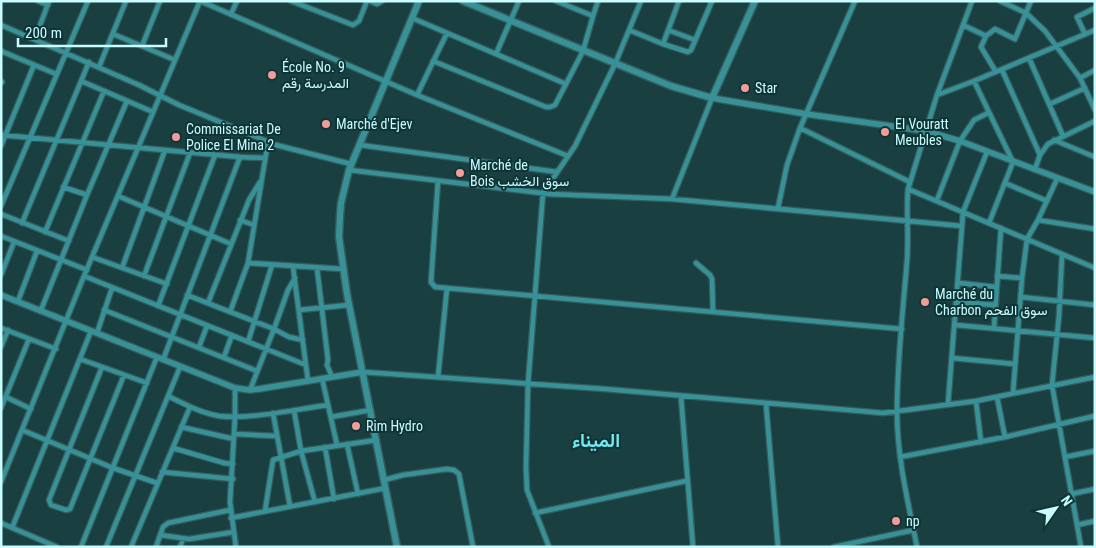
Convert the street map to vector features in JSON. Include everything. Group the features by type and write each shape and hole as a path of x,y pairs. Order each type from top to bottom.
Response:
{"main road":[{"path":"398,547 349,305 339,237 341,203 350,167 419,1"},
{"path":"463,1 671,86 712,98 755,1"}],"street":[{"path":"34,40 48,3 38,1"},
{"path":"1,206 88,1"},
{"path":"99,67 126,1"},
{"path":"142,46 160,1"},
{"path":"1,482 84,276 200,1 417,95 568,156"},
{"path":"231,14 237,1"},
{"path":"291,1 353,25 359,21 368,1 377,4 382,1"},
{"path":"496,54 518,1"},
{"path":"556,1 593,16"},
{"path":"433,61 550,107 554,105 566,84 582,51 598,1"},
{"path":"549,547 528,490 526,467 528,384 543,193 575,146 615,64 641,1"},
{"path":"663,44 679,1"},
{"path":"629,30 686,52 691,50 712,1"},
{"path":"778,208 788,165 800,128 855,1"},
{"path":"917,547 900,457 897,412 908,259 906,220 908,189 937,95 972,1"},
{"path":"1000,1 1026,13 1042,27 1080,78 1095,110"},
{"path":"996,72 981,47 986,36 996,29 1016,39 1031,1"},
{"path":"1085,34 1078,17 1095,8"},
{"path":"412,18 566,84"},
{"path":"1,25 268,142 350,167 438,181 543,193 778,208 962,226"},
{"path":"963,25 986,36"},
{"path":"668,30 695,40"},
{"path":"937,95 1002,70 1095,30"},
{"path":"417,95 447,33"},
{"path":"113,34 175,60"},
{"path":"1,51 56,74"},
{"path":"1029,58 1063,136"},
{"path":"22,223 89,62"},
{"path":"1,146 3,135 34,65"},
{"path":"1002,70 1040,155"},
{"path":"1080,78 1095,70"},
{"path":"81,81 153,112"},
{"path":"974,81 1013,162 989,223"},
{"path":"1050,104 1085,88"},
{"path":"46,232 104,91"},
{"path":"672,200 712,98 926,131 960,141 1095,192"},
{"path":"41,310 127,101"},
{"path":"937,200 960,141 974,120 988,113"},
{"path":"1034,169 1040,155 1048,144 1095,121"},
{"path":"800,128 910,182"},
{"path":"3,135 240,158 265,158"},
{"path":"1054,140 1095,157"},
{"path":"230,312 248,263 268,142"},
{"path":"360,146 556,172"},
{"path":"122,268 165,150"},
{"path":"948,404 956,325 963,212 987,152"},
{"path":"144,276 190,153"},
{"path":"158,306 215,155"},
{"path":"80,547 147,383 171,335 240,158"},
{"path":"1013,393 1027,239 1057,179"},
{"path":"208,303 240,220 253,192 261,181"},
{"path":"438,181 431,282 435,287 902,329"},
{"path":"1005,183 1047,201"},
{"path":"63,188 87,195"},
{"path":"908,189 1095,268"},
{"path":"118,196 231,244"},
{"path":"1,214 69,241"},
{"path":"240,220 254,225"},
{"path":"1038,220 1095,229"},
{"path":"994,328 998,227"},
{"path":"1,236 87,270"},
{"path":"1,275 14,242"},
{"path":"18,301 37,251"},
{"path":"1062,255 1058,335 1052,385 1081,547"},
{"path":"92,257 167,284"},
{"path":"248,263 343,269"},
{"path":"696,263 712,279 713,311"},
{"path":"248,342 272,265"},
{"path":"293,267 308,380"},
{"path":"316,268 328,360 327,365 332,377"},
{"path":"84,276 306,365"},
{"path":"997,276 1022,278"},
{"path":"250,390 288,290 295,278"},
{"path":"959,283 996,287"},
{"path":"12,528 80,359 104,310 112,288"},
{"path":"438,377 447,288"},
{"path":"1,295 234,388 250,390 364,372 865,412 897,412 976,401 1094,377 1095,370"},
{"path":"187,295 289,337 303,340"},
{"path":"1021,297 1095,305"},
{"path":"957,302 995,305"},
{"path":"299,310 349,305"},
{"path":"104,310 171,335 257,371"},
{"path":"956,325 1095,338"},
{"path":"199,347 207,326"},
{"path":"1,328 56,349"},
{"path":"1,347 8,330"},
{"path":"224,357 232,336"},
{"path":"1,408 29,339"},
{"path":"952,358 1016,364"},
{"path":"80,359 147,383"},
{"path":"102,367 49,500 51,505 66,510 70,509 124,375"},
{"path":"106,547 180,367"},
{"path":"322,378 337,445"},
{"path":"234,388 236,416 230,510 236,547"},
{"path":"168,396 190,407 217,416 273,413 328,405"},
{"path":"6,397 31,409"},
{"path":"681,397 686,481 693,547"},
{"path":"997,397 1005,437"},
{"path":"976,401 981,442"},
{"path":"766,404 778,547"},
{"path":"131,547 190,407"},
{"path":"294,410 301,451 315,502"},
{"path":"331,417 371,410"},
{"path":"273,413 290,506"},
{"path":"900,457 1005,437 1095,416"},
{"path":"181,427 234,437 277,436"},
{"path":"22,430 113,468 157,483"},
{"path":"265,511 272,461 301,451 377,440"},
{"path":"347,444 358,494"},
{"path":"325,447 334,499"},
{"path":"173,448 219,462 233,464"},
{"path":"1065,456 1095,452"},
{"path":"384,480 447,469 454,470 459,474 473,547"},
{"path":"162,472 233,478"},
{"path":"535,512 686,481"},
{"path":"231,518 386,488"},
{"path":"1071,494 1095,489"},
{"path":"156,547 163,527 168,523 230,510"},
{"path":"1077,525 1095,521"},
{"path":"1,523 57,547"},
{"path":"834,547 914,530"},
{"path":"160,535 183,539 234,532"},
{"path":"180,547 183,539"}],"place":[{"name":"École No. 9 المدرسة رقم","path":"272,75"},
{"name":"Star","path":"745,88"},
{"name":"Marché d'Ejev","path":"326,124"},
{"name":"El Vouratt Meubles","path":"885,132"},
{"name":"Commissariat De Police El Mina 2","path":"176,137"},
{"name":"Marché de Bois سوق الخشب","path":"460,173"},
{"name":"Marché du Charbon سوق الفحم","path":"925,302"},
{"name":"Rim Hydro","path":"356,426"},
{"name":"np","path":"896,521"}],"district":[{"name":"الميناء","path":"596,440"}]}
